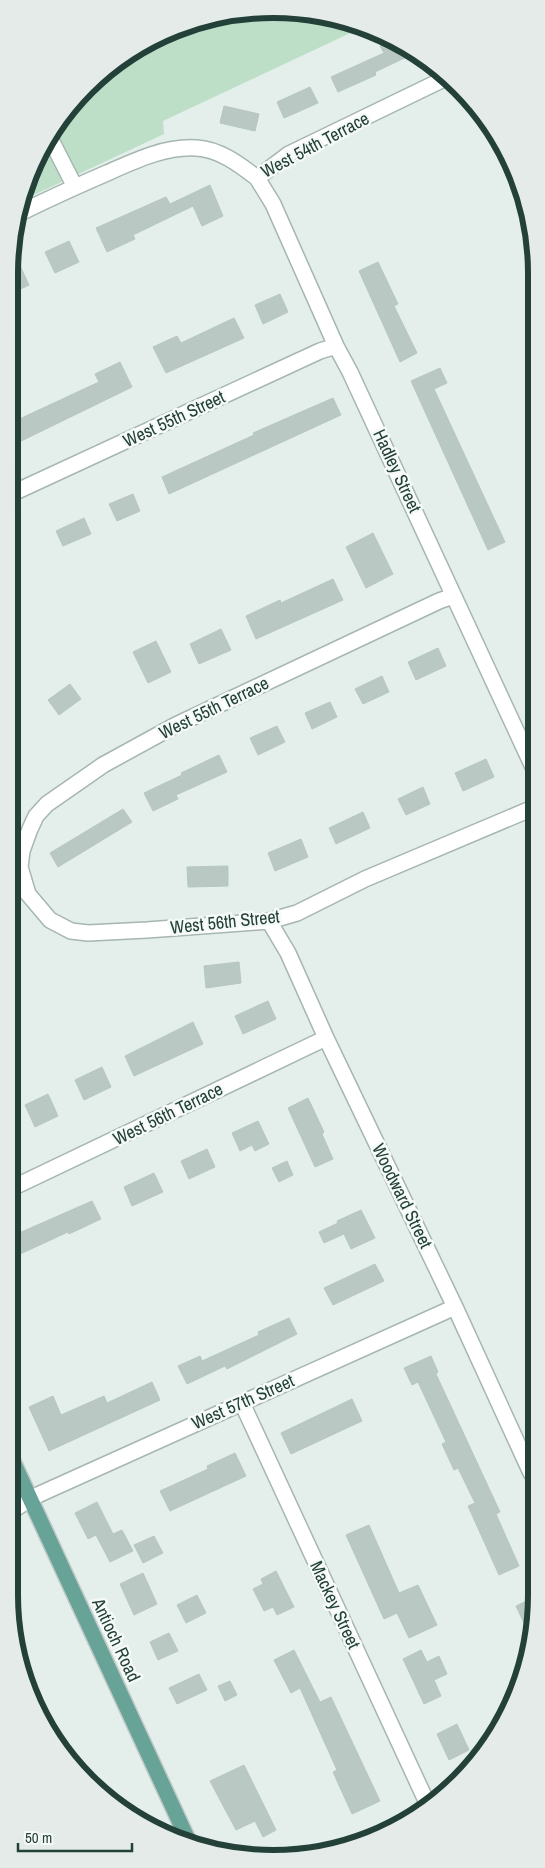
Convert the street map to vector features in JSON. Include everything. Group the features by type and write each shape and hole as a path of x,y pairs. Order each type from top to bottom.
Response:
{"main road":[{"name":"Antioch Road","path":"18,1471 186,1835"}],"street":[{"name":"West 54th Terrace","path":"25,211 75,186 140,158 174,149 196,148 224,156 242,166 257,178 289,154 441,81"},
{"path":"54,142 75,186"},
{"name":"Hadley Street","path":"257,178 272,204 336,346 424,529 453,596 468,624 528,756"},
{"name":"West 55th Street","path":"18,491 320,351 336,346"},
{"name":"West 55th Terrace","path":"20,867 22,851 36,816 47,804 103,765 176,725 453,596"},
{"name":"West 56th Street","path":"20,867 28,894 38,908 50,920 71,931 108,932 269,921 297,912 365,879 528,810"},
{"name":"Woodward Street","path":"269,921 288,953 326,1038 528,1464"},
{"name":"West 56th Terrace","path":"18,1185 326,1038"},
{"name":"West 57th Street","path":"18,1507 31,1498 455,1307"},
{"name":"Mackey Street","path":"242,1403 426,1800"},
{"path":"18,1497 31,1498"}],"green space":[{"path":"256,18 289,18 322,22 354,31 163,121 164,134 29,197 37,175 52,145 60,131 81,104 117,70 160,44 207,26"}],"building":[{"path":"385,44 408,56 375,72 376,75 338,92 331,77 384,53 380,46"},
{"path":"310,87 318,103 284,118 277,102"},
{"path":"224,106 259,114 255,131 220,123"},
{"path":"210,185 223,216 202,226 193,206 133,235 135,239 107,252 96,228 166,197 170,204"},
{"path":"69,241 79,262 55,273 45,252"},
{"path":"18,262 29,285 18,290"},
{"path":"378,262 398,304 394,306 417,353 400,362 359,271"},
{"path":"280,294 288,312 263,324 255,305"},
{"path":"234,318 244,338 166,373 153,347 177,336 181,343"},
{"path":"120,362 132,387 18,443 18,420 99,382 95,374"},
{"path":"440,368 447,383 434,389 505,542 488,550 411,381"},
{"path":"333,398 341,415 169,494 162,477 254,435 253,433"},
{"path":"133,494 140,511 117,521 109,504"},
{"path":"84,518 91,534 63,546 56,531"},
{"path":"373,533 393,574 366,588 346,547"},
{"path":"333,579 343,600 256,639 246,616 280,600 281,603"},
{"path":"221,629 231,650 199,664 190,644"},
{"path":"156,641 171,672 148,683 133,652"},
{"path":"438,648 446,666 416,680 408,662"},
{"path":"382,676 389,692 363,704 355,689"},
{"path":"70,684 81,699 59,715 48,700"},
{"path":"330,702 337,717 312,729 305,713"},
{"path":"277,726 285,742 258,755 250,738"},
{"path":"219,755 227,772 176,795 178,799 153,811 144,793"},
{"path":"486,759 494,777 463,791 455,773"},
{"path":"423,787 430,804 406,815 398,799"},
{"path":"123,809 132,822 58,867 50,853"},
{"path":"363,812 370,828 336,844 329,828"},
{"path":"301,839 308,857 275,871 268,853"},
{"path":"228,866 228,886 188,887 187,867"},
{"path":"239,962 241,983 206,988 204,966"},
{"path":"268,1001 276,1019 243,1034 235,1016"},
{"path":"193,1022 203,1044 134,1076 125,1056"},
{"path":"102,1067 111,1087 84,1100 75,1080"},
{"path":"48,1094 58,1116 35,1127 25,1105"},
{"path":"308,1098 324,1132 322,1134 333,1159 315,1167 288,1108"},
{"path":"258,1121 269,1144 255,1151 252,1145 240,1151 232,1133"},
{"path":"207,1149 215,1167 189,1179 181,1161"},
{"path":"287,1161 293,1175 279,1182 272,1168"},
{"path":"154,1173 163,1192 132,1206 124,1187"},
{"path":"92,1201 101,1219 18,1255 18,1233"},
{"path":"361,1210 375,1238 351,1249 344,1234 324,1243 319,1232"},
{"path":"375,1264 384,1281 333,1305 324,1288"},
{"path":"289,1318 297,1334 227,1369 225,1366 187,1384 178,1366 200,1356 202,1361 259,1335 258,1332"},
{"path":"431,1356 438,1372 436,1374 500,1512 496,1514 519,1566 499,1575 468,1506 475,1503 458,1468 454,1470 442,1444 446,1442 418,1382 412,1385 404,1368"},
{"path":"152,1382 160,1400 49,1451 29,1407 53,1396 61,1415 104,1396 107,1403"},
{"path":"352,1399 362,1421 291,1454 281,1433"},
{"path":"235,1453 246,1476 170,1511 160,1491 208,1469 207,1466"},
{"path":"97,1502 113,1534 122,1530 133,1551 110,1562 96,1535 88,1539 75,1513"},
{"path":"369,1525 399,1593 418,1585 437,1625 409,1638 397,1613 384,1619 346,1535"},
{"path":"154,1536 163,1553 143,1563 134,1545"},
{"path":"276,1571 294,1607 277,1615 273,1607 264,1611 253,1589 263,1584 261,1579"},
{"path":"143,1573 157,1604 134,1615 120,1584"},
{"path":"197,1595 206,1613 186,1623 177,1605"},
{"path":"528,1601 525,1626 516,1606"},
{"path":"169,1633 178,1651 158,1660 150,1642"},
{"path":"294,1650 320,1702 331,1697 380,1801 352,1814 333,1772 337,1770 300,1688 291,1693 274,1660"},
{"path":"421,1650 427,1662 439,1656 447,1674 434,1680 441,1696 424,1704 403,1659"},
{"path":"199,1674 207,1690 177,1704 169,1688"},
{"path":"230,1681 237,1695 225,1701 218,1686"},
{"path":"457,1724 469,1750 449,1760 437,1734"},
{"path":"244,1765 276,1830 263,1837 255,1821 236,1830 210,1781"}]}
